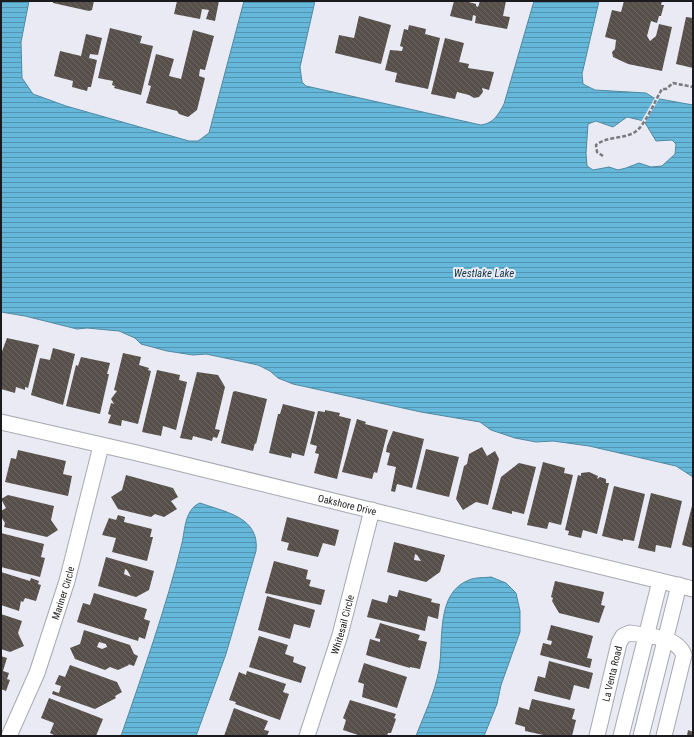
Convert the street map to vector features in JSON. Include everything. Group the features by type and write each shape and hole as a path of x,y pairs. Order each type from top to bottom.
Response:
{"street":[{"name":"Oakshore Drive","path":"1,422 372,510 686,587"},
{"name":"Mariner Circle","path":"9,736 37,673 67,580 101,446"},
{"name":"Whitesail Circle","path":"307,736 340,635 372,510"},
{"path":"621,736 660,581"},
{"path":"641,736 665,640 686,587"},
{"name":"La Venta Road","path":"597,736 619,643 623,636 630,633 675,643 682,649 684,655 664,736"}],"path":[{"path":"603,156 597,152 596,145 601,141 635,132 642,124 662,89 668,87 673,82 693,87"}],"water":[{"name":"Westlake Lake","path":"1,1 29,1 21,42 22,78 33,94 66,106 189,141 198,141 209,133 244,1 315,1 300,67 302,82 306,86 481,125 489,122 498,115 504,104 534,1 599,1 582,74 583,84 595,90 646,93 654,98 693,105 693,477 676,466 589,446 553,441 536,442 515,438 491,430 480,422 421,412 293,384 278,378 270,371 258,365 206,354 193,355 167,351 141,344 135,338 119,331 87,328 77,329 25,316 1,312","holes":["627,117 644,121 656,141 672,140 676,144 675,154 662,166 651,167 639,163 618,170 609,167 593,170 587,166 586,153 588,124 596,121 613,127"]},
{"path":"200,503 230,513 247,523 256,540 256,551 226,654 196,736 121,736 169,592 182,543 186,520 191,510"},
{"path":"491,577 506,583 516,593 520,611 520,632 501,685 497,704 484,736 416,736 432,695 439,670 443,619 451,595 458,586 469,580"}],"pier":[{"path":"656,96 660,97 644,124 641,122"}],"building":[{"path":"53,1 94,1 92,10 89,11 53,3"},
{"path":"177,1 219,1 215,21 206,19 209,10 202,9 200,19 174,14"},
{"path":"454,1 465,1 476,4 478,7 480,1 506,1 503,16 510,17 507,29 475,23 476,16 473,15 472,21 450,16"},
{"path":"624,1 662,1 661,5 664,5 661,16 659,16 657,23 651,21 647,36 650,41 656,36 659,24 672,27 662,71 628,64 613,57 612,52 615,49 616,40 605,37 612,10 621,12"},
{"path":"359,16 391,25 381,64 335,53 339,35 354,38"},
{"path":"686,17 693,18 693,68 676,64"},
{"path":"409,25 426,29 425,34 440,38 428,89 395,82 397,73 385,70 390,50 402,51 403,47 400,46 404,29 408,30"},
{"path":"110,28 142,36 140,43 153,46 141,95 114,88 115,86 112,85 113,81 98,78"},
{"path":"193,30 214,36 205,70 200,69 199,76 205,78 197,110 188,117 179,114 177,111 146,103 151,86 148,85 156,54 174,59 169,76 181,79"},
{"path":"86,34 102,38 98,55 90,54 89,58 97,60 91,87 88,87 87,91 72,87 73,81 54,76 60,51 81,56"},
{"path":"445,38 464,43 459,62 469,64 468,68 494,72 489,90 482,88 483,92 479,97 474,98 457,92 455,99 431,94"},
{"path":"7,338 39,345 28,388 25,387 25,390 16,387 15,393 1,389 1,354"},
{"path":"53,348 75,354 63,405 31,395 40,358 50,360"},
{"path":"123,353 141,357 139,365 149,368 148,370 151,371 138,424 122,420 121,426 108,423 111,415 108,414 111,403 114,404 111,399 117,391 114,390"},
{"path":"81,357 110,363 100,414 66,406 76,365 78,366"},
{"path":"157,370 180,375 179,380 187,382 176,430 163,426 161,436 142,432"},
{"path":"197,372 218,375 225,387 215,429 220,430 217,438 213,437 212,441 193,436 192,440 180,438"},
{"path":"235,391 267,399 253,451 221,443 233,392"},
{"path":"283,404 315,412 304,456 292,453 291,458 269,453 278,414 280,414"},
{"path":"325,410 340,413 339,416 351,419 337,479 314,473 319,454 315,453 317,446 310,444 318,411 325,412"},
{"path":"357,419 366,422 365,424 388,430 377,473 374,472 372,479 342,472"},
{"path":"393,431 424,439 412,488 397,484 395,492 391,491 396,467 387,465 390,453 386,452"},
{"path":"482,447 487,456 495,451 499,459 488,505 476,502 463,510 456,499 464,466 467,464 469,454"},
{"path":"426,449 459,457 449,497 416,489"},
{"path":"18,450 66,461 63,474 72,476 68,496 5,482 11,458 16,459"},
{"path":"543,462 565,468 564,473 573,475 561,525 549,522 547,529 527,525"},
{"path":"519,463 536,467 524,514 512,511 512,514 492,509 501,477"},
{"path":"589,472 598,476 597,479 600,477 606,479 606,483 609,483 597,534 583,530 581,538 568,535 569,531 565,530 578,475 581,476 581,473"},
{"path":"126,475 173,488 178,497 171,501 177,509 164,517 155,514 151,517 118,509 111,497 122,490"},
{"path":"614,486 645,494 634,541 623,539 623,541 602,536"},
{"path":"651,493 682,501 671,548 656,545 655,552 638,548"},
{"path":"8,495 54,506 51,520 58,530 47,537 4,527 5,523 1,517 1,511 6,508 1,499"},
{"path":"693,506 693,548 682,545"},
{"path":"118,515 125,517 124,522 152,529 150,537 153,537 147,561 112,552 116,538 102,535 109,518 116,520"},
{"path":"287,517 339,530 335,546 323,543 318,557 287,550 289,543 281,541"},
{"path":"1,533 44,544 41,557 45,558 40,577 1,567"},
{"path":"394,542 445,555 440,572 426,582 387,572","holes":["415,554 421,561 414,560"]},
{"path":"106,557 154,571 149,590 136,597 98,586","holes":["125,569 131,577 124,574"]},
{"path":"274,561 308,570 306,579 311,580 309,586 325,590 321,605 265,593"},
{"path":"1,572 30,581 31,578 39,581 38,584 41,585 36,601 25,598 23,602 21,601 19,611 1,605"},
{"path":"555,581 604,592 601,605 605,606 599,623 559,613 552,601 553,598 551,597"},
{"path":"399,590 432,599 431,602 440,604 438,619 428,616 425,631 367,617 372,599 387,603 389,595 397,597"},
{"path":"94,593 147,609 144,619 150,621 145,639 139,637 138,641 77,622 83,603 90,605"},
{"path":"267,596 315,610 310,628 294,624 290,639 258,630"},
{"path":"1,614 22,621 18,633 24,646 10,652 1,649"},
{"path":"380,623 420,635 418,640 427,642 420,669 410,668 366,655 370,639 380,642 380,639 375,638"},
{"path":"551,625 593,636 587,658 592,659 590,668 540,655 543,643 551,645 552,641 547,640"},
{"path":"84,630 130,645 134,654 138,656 134,666 128,664 129,665 118,670 110,667 105,670 75,659 70,648 80,644","holes":["99,642 106,644 107,647 102,649 97,647"]},
{"path":"259,636 288,645 285,654 294,657 293,662 306,667 301,683 249,667"},
{"path":"1,656 7,658 3,671 9,673 7,679 10,680 6,691 1,689"},
{"path":"549,661 593,673 589,689 574,685 570,700 534,691 538,676 545,678"},
{"path":"364,663 407,677 397,708 362,697 364,684 358,682"},
{"path":"70,665 117,682 122,692 115,696 116,698 95,709 52,694 53,691 59,693 61,686 55,684 59,675 65,677"},
{"path":"247,671 286,684 283,692 289,694 280,720 235,704 236,702 229,700 239,672 246,675"},
{"path":"49,698 103,719 96,736 56,736 50,733 54,723 41,718"},
{"path":"532,699 575,709 572,719 576,720 572,736 548,736 525,731 525,727 515,724 519,707 529,710"},
{"path":"350,700 396,714 394,718 396,719 391,733 388,733 387,736 361,736 343,730 346,720 343,718"},
{"path":"234,708 268,721 264,730 269,731 267,736 224,736"},
{"path":"688,730 693,732 693,736 687,736"}]}
